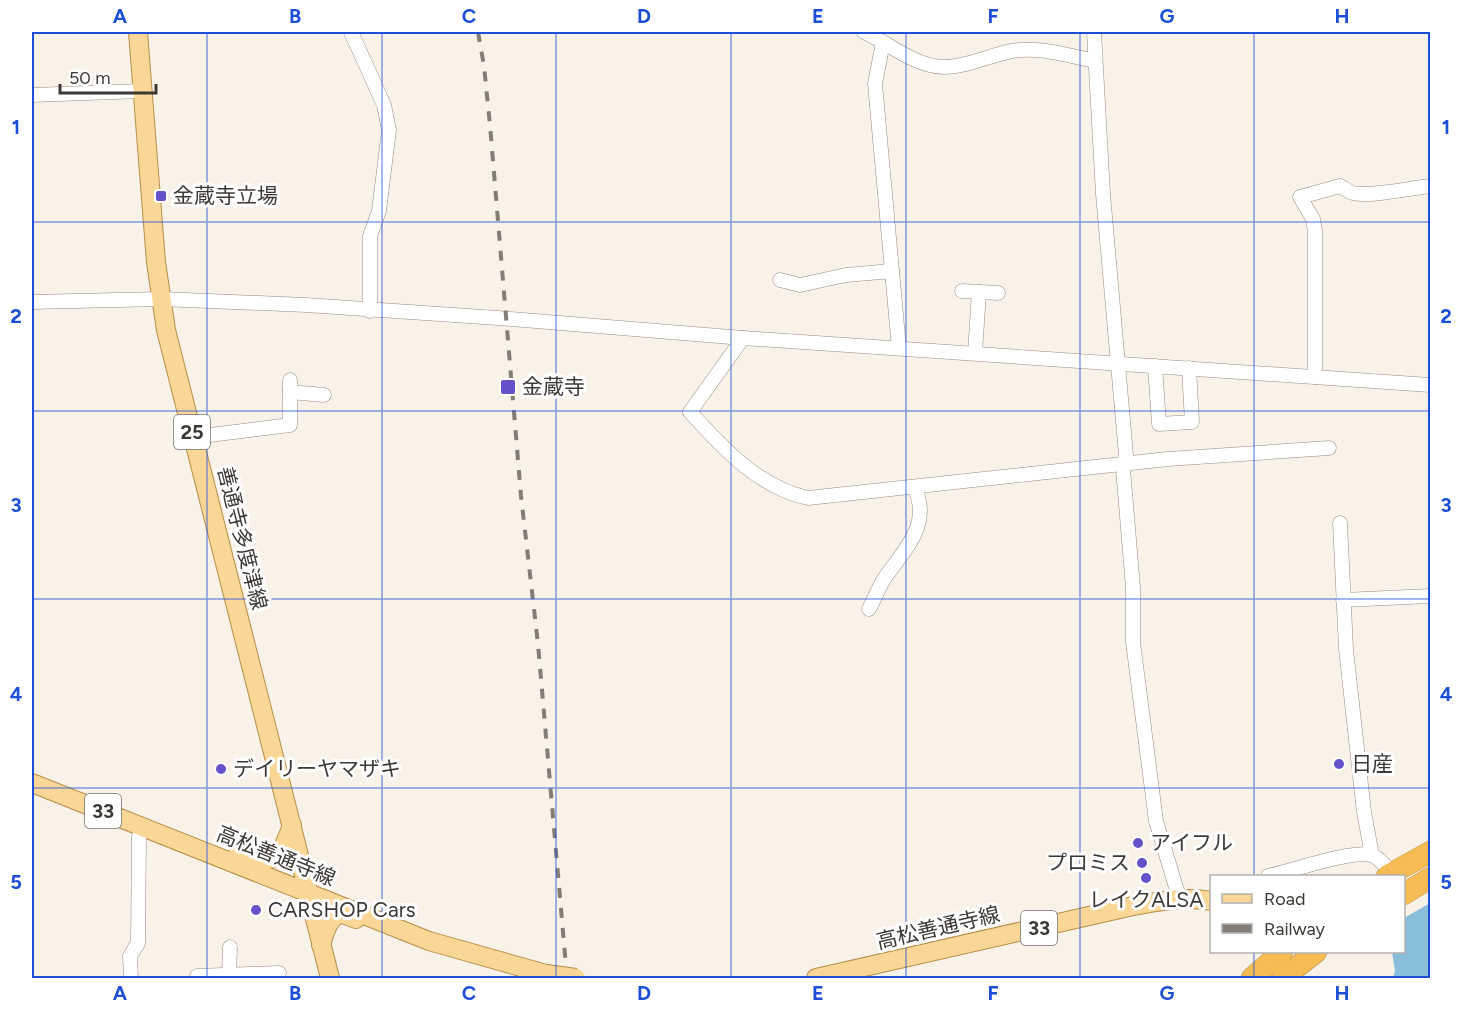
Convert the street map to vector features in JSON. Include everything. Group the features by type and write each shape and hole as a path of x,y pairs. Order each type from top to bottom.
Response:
{"highway":[{"path":"1389,875 1431,852"},
{"path":"1405,893 1431,878"},
{"path":"1252,978 1277,953"},
{"path":"1285,977 1314,953"}],"main road":[{"name":"善通寺多度津線","path":"138,32 152,215 166,330 330,978"},
{"name":"高松善通寺線","path":"32,783 429,941 546,974 577,978"},
{"path":"175,840 194,840 269,861 278,857 285,847 292,825"},
{"path":"280,881 294,876 298,871 300,860"},
{"name":"高松善通寺線","path":"816,978 1179,897 1210,901"},
{"path":"321,945 326,926 340,913 405,938 429,941"},
{"path":"1277,953 1285,977"}],"street":[{"path":"351,32 384,105 389,130 379,211 370,236 370,311"},
{"path":"864,32 907,56 927,64 946,67 1015,51 1041,51 1095,61"},
{"path":"1094,32 1103,194 1126,455 1124,464 1133,587 1133,642 1156,821 1179,897"},
{"path":"883,42 875,84 899,348"},
{"path":"32,95 142,92"},
{"path":"1315,377 1315,231 1312,219 1300,197 1340,186 1353,193 1388,192 1431,186"},
{"path":"780,280 800,285 846,275 892,272"},
{"path":"962,291 999,293"},
{"path":"975,353 979,292"},
{"path":"32,302 161,299 306,305 743,338 1431,385"},
{"path":"743,338 690,412 729,455 774,486 808,498 1124,464 1329,448"},
{"path":"1155,366 1159,424 1192,422 1189,368"},
{"path":"194,436 263,433 290,425 290,386 324,395"},
{"path":"869,609 884,578 901,557 921,521 919,497 914,488"},
{"path":"1340,523 1348,673 1372,855"},
{"path":"1343,600 1431,596"},
{"path":"131,978 130,956 138,943 139,836"},
{"path":"1272,875 1353,854 1372,855 1381,861 1389,875"},
{"path":"229,975 230,947"},
{"path":"197,976 280,976 274,960"}],"water":[{"path":"1430,903 1430,978 1393,978 1395,971 1392,953 1405,953 1405,917"}],"railway":[{"path":"478,32 490,125 521,496 538,644 567,978"}],"place":[{"name":"金蔵寺立場","path":"161,196"},
{"name":"金蔵寺","path":"508,387"},
{"name":"日産","path":"1339,764"},
{"name":"デイリーヤマザキ","path":"221,769"},
{"name":"アイフル","path":"1138,843"},
{"name":"プロミス","path":"1142,863"},
{"name":"レイクALSA","path":"1146,878"},
{"name":"CARSHOP Cars","path":"256,910"}]}
